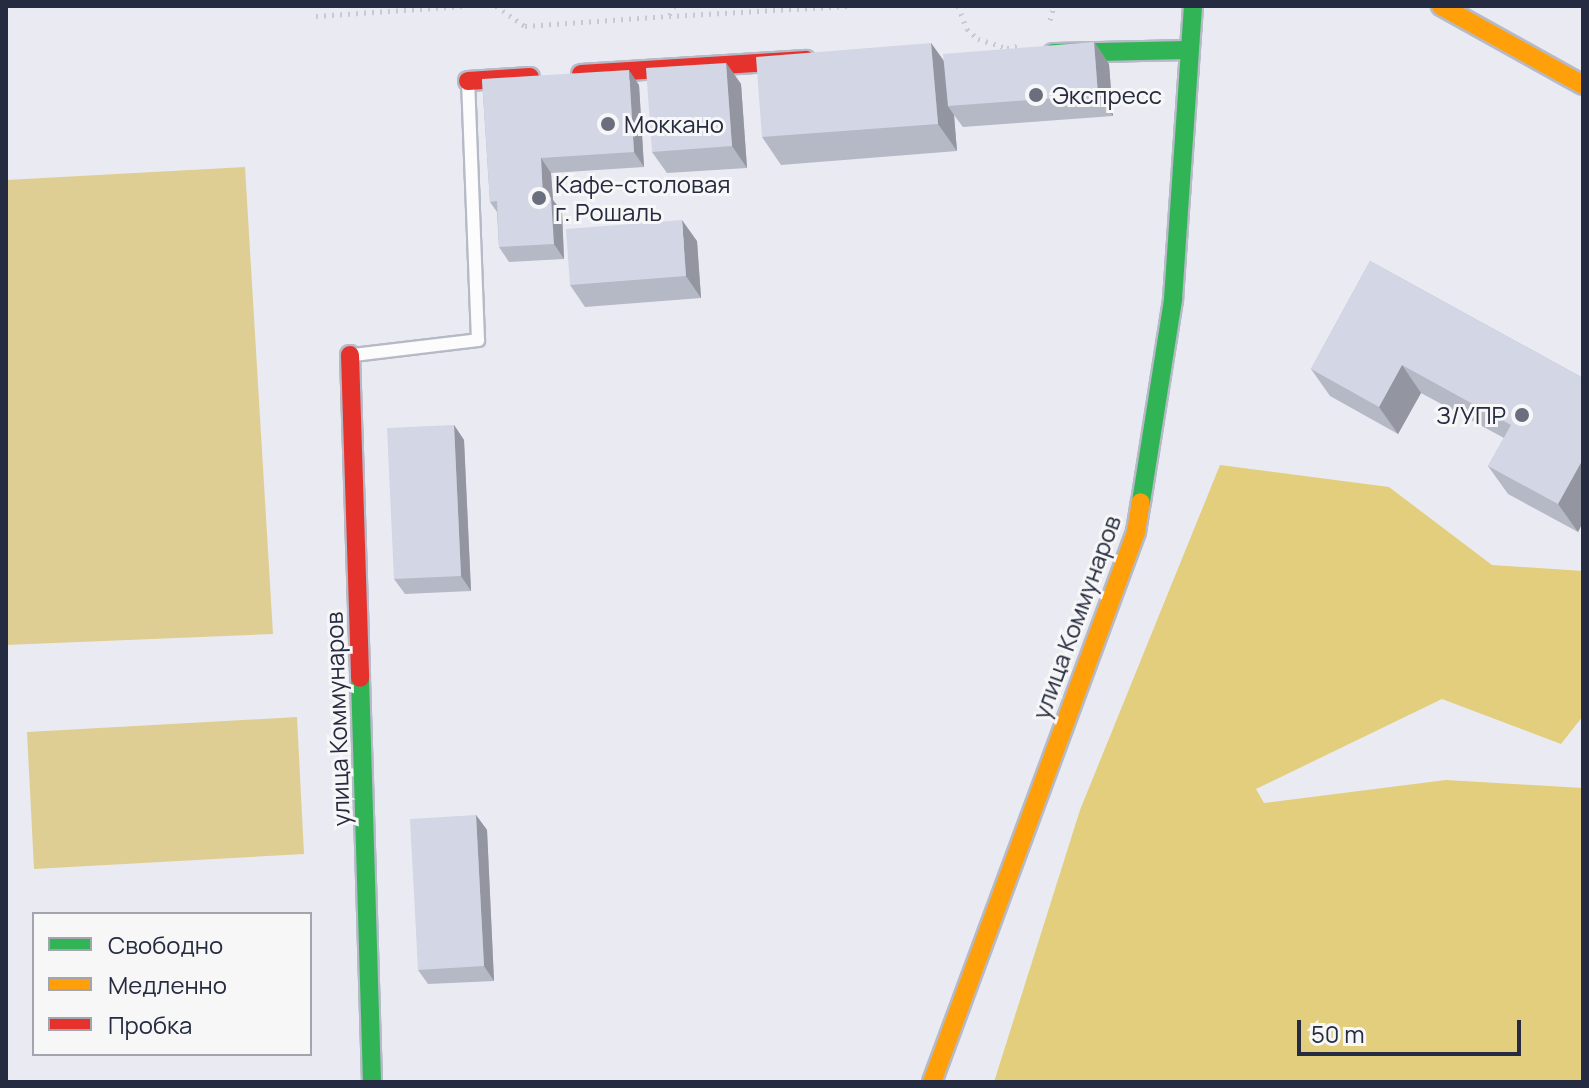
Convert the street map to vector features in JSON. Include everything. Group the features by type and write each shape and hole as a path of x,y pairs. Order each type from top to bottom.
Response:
{"street":[{"name":"улица Коммунаров","path":"932,1082 1136,532 1173,299 1193,6"},
{"path":"1441,6 1583,85"},
{"path":"1033,46 1188,50"},
{"path":"468,81 826,59"},
{"name":"улица Коммунаров","path":"350,355 372,1082"}],"lane":[{"path":"350,355 478,340 468,81"}],"path":[{"path":"316,16 464,6"},
{"path":"496,6 525,26 849,6"},
{"path":"669,16 674,6"},
{"path":"958,6 967,29 992,46 1033,46"},
{"path":"1046,28 1054,6"}],"shaded area":[{"path":"245,167 273,634 6,645 6,180"},
{"path":"1220,465 1389,487 1492,565 1583,571 1583,716 1561,744 1442,699 1256,789 1264,803 1446,780 1583,788 1583,1082 994,1082 1080,810"},
{"path":"297,717 304,854 34,869 27,732"}],"building":[{"path":"1094,42 1098,95 948,106 943,54"},
{"path":"931,43 938,124 762,137 756,57"},
{"path":"726,63 732,146 652,152 646,68"},
{"path":"629,70 634,152 541,158 543,198 551,197 554,244 499,247 497,201 490,202 482,79"},
{"path":"682,220 686,276 570,285 566,229"},
{"name":"З/УПР","path":"1370,261 1583,378 1583,459 1558,504 1488,466 1511,425 1402,365 1379,407 1311,369"},
{"path":"454,425 461,576 394,579 387,428"},
{"path":"476,815 484,966 418,970 410,819"}],"traffic: fast":[{"path":"1141,502 1173,299 1193,6"},
{"path":"1053,53 1188,50"},
{"path":"360,678 372,1082"}],"traffic: slow":[{"path":"1441,6 1583,85"},
{"path":"932,1082 1136,532 1141,502"}],"traffic: jam":[{"path":"581,74 806,60"},
{"path":"468,81 530,77"},
{"path":"350,355 360,678"}],"place":[{"name":"Экспресс","path":"1036,95"},
{"name":"Моккано","path":"608,124"},
{"name":"Кафе-столовая г. Рошаль","path":"539,198"},
{"name":"З/УПР","path":"1522,415"}]}
